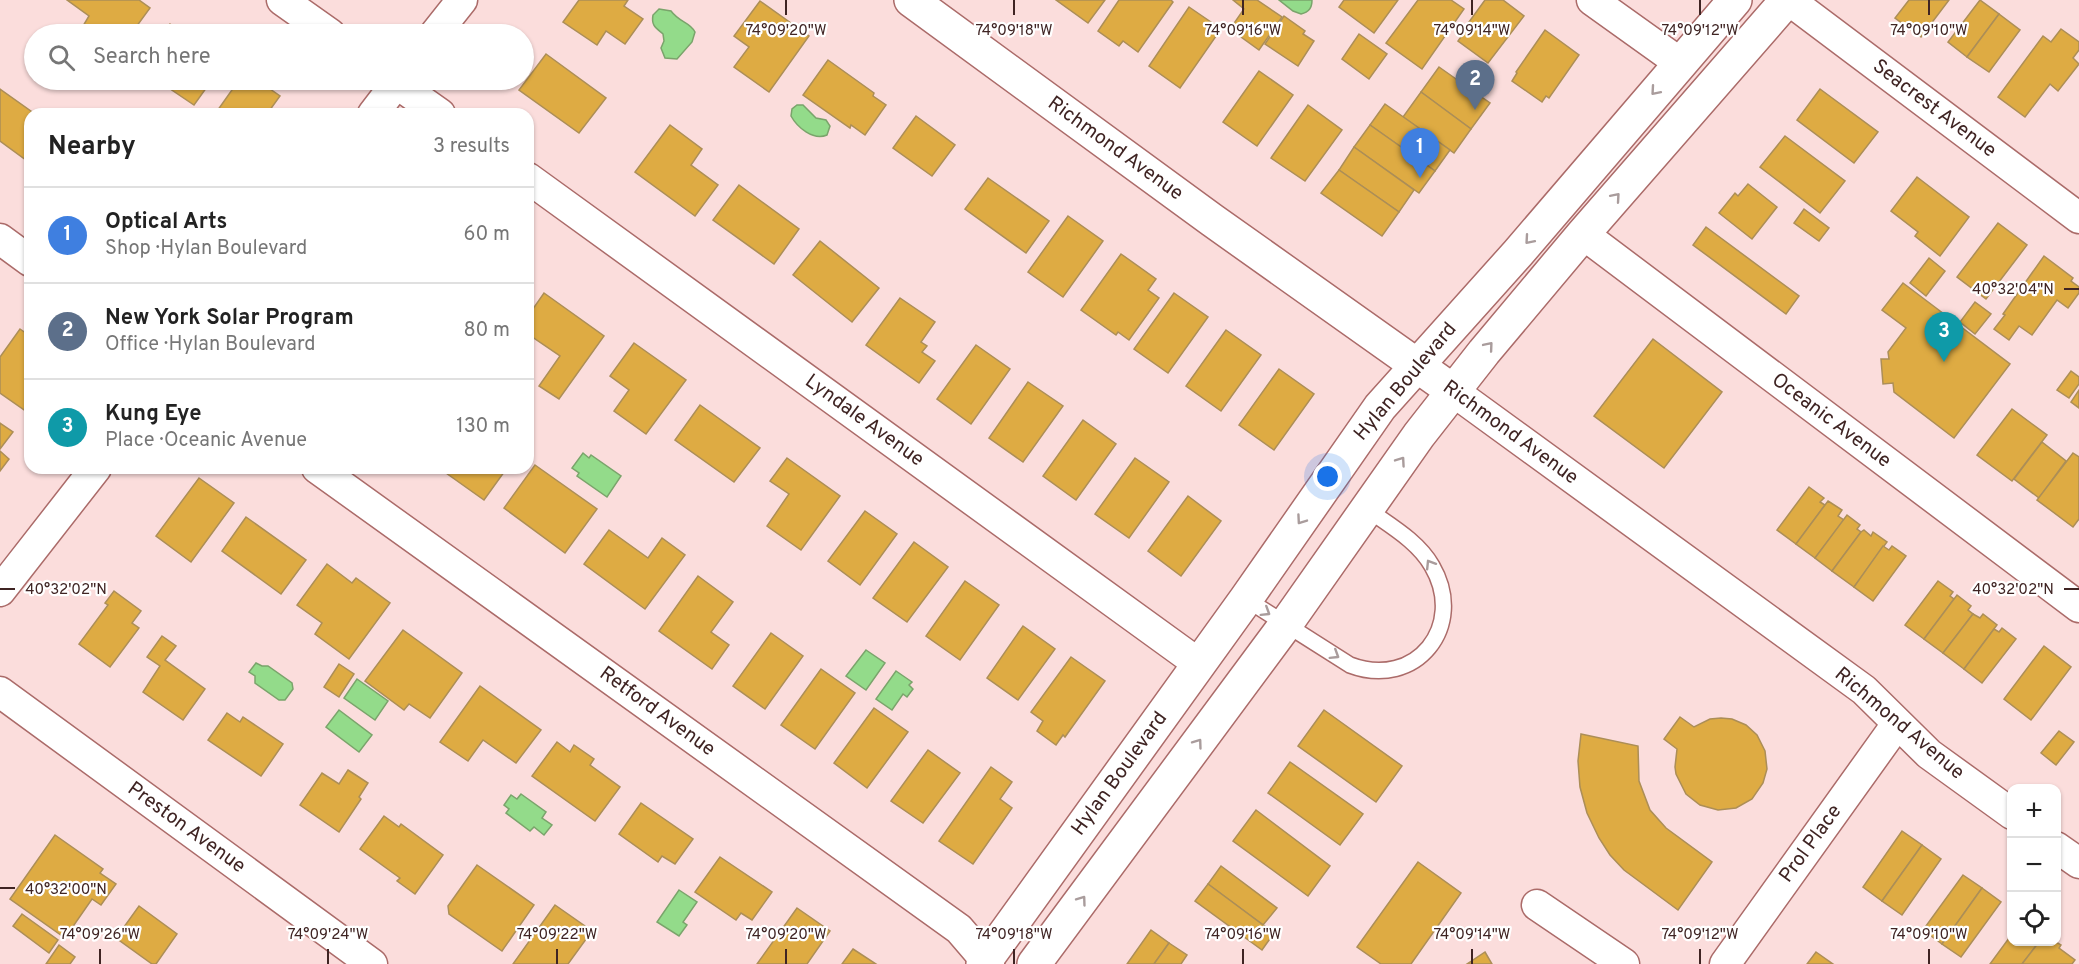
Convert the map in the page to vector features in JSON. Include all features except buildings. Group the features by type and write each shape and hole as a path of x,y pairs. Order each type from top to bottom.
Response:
{"main road":[{"name":"Richmond Avenue","path":"911,0 1212,220 1453,391"},
{"name":"Hylan Boulevard","path":"986,963 1380,407 1518,253 1735,0"},
{"name":"Hylan Boulevard","path":"1034,964 1286,624 1419,435 1453,391 1583,234 1788,0"}],"street":[{"path":"282,0 316,24"},
{"path":"443,24 462,0"},
{"path":"1592,0 1680,63"},
{"name":"Seacrest Avenue","path":"1788,0 2079,218"},
{"path":"377,108 390,90"},
{"path":"408,90 432,108"},
{"name":"Lyndale Avenue","path":"534,182 1199,664"},
{"name":"Oceanic Avenue","path":"1583,234 2079,607"},
{"path":"0,239 24,257"},
{"name":"Richmond Avenue","path":"1453,391 1863,690 1929,754 2007,810"},
{"path":"0,591 91,474"},
{"name":"Retford Avenue","path":"325,474 959,928 986,963"},
{"name":"Preston Avenue","path":"0,692 372,964"},
{"name":"Prol Place","path":"1725,964 1897,724"},
{"path":"2061,850 2079,863"},
{"path":"1537,905 1624,964"}],"lane":[{"path":"1246,599 1350,665 1372,670 1397,669 1421,657 1436,639 1440,628 1444,603 1440,584 1432,566 1415,545 1367,509"}],"shaded area":[{"path":"1279,0 1312,0 1309,9 1301,14"},
{"path":"659,9 671,11 695,32 692,42 677,59 665,58 661,48 664,41 663,34 653,22 653,15"},
{"path":"797,105 803,105 816,118 826,120 830,126 827,135 811,135 797,124 791,116 792,109"},
{"path":"583,453 589,458 591,455 621,476 607,497 577,476 579,473 572,468"},
{"path":"866,650 885,663 866,690 846,676"},
{"path":"256,663 268,666 292,683 293,689 285,700 279,700 255,683 255,676 249,672"},
{"path":"896,671 912,682 909,685 913,689 907,697 903,694 892,710 876,699"},
{"path":"357,679 388,701 375,720 344,698"},
{"path":"339,710 372,735 359,752 326,727"},
{"path":"521,794 546,812 542,818 552,825 544,835 534,827 530,831 506,813 509,809 504,805 511,795 517,799"},
{"path":"679,890 697,902 683,922 687,925 679,936 657,922"}],"place":[{"name":"New York Solar Program","path":"1475,110"},
{"name":"Optical Arts","path":"1420,178"},
{"name":"Kung Eye","path":"1944,362"}]}
